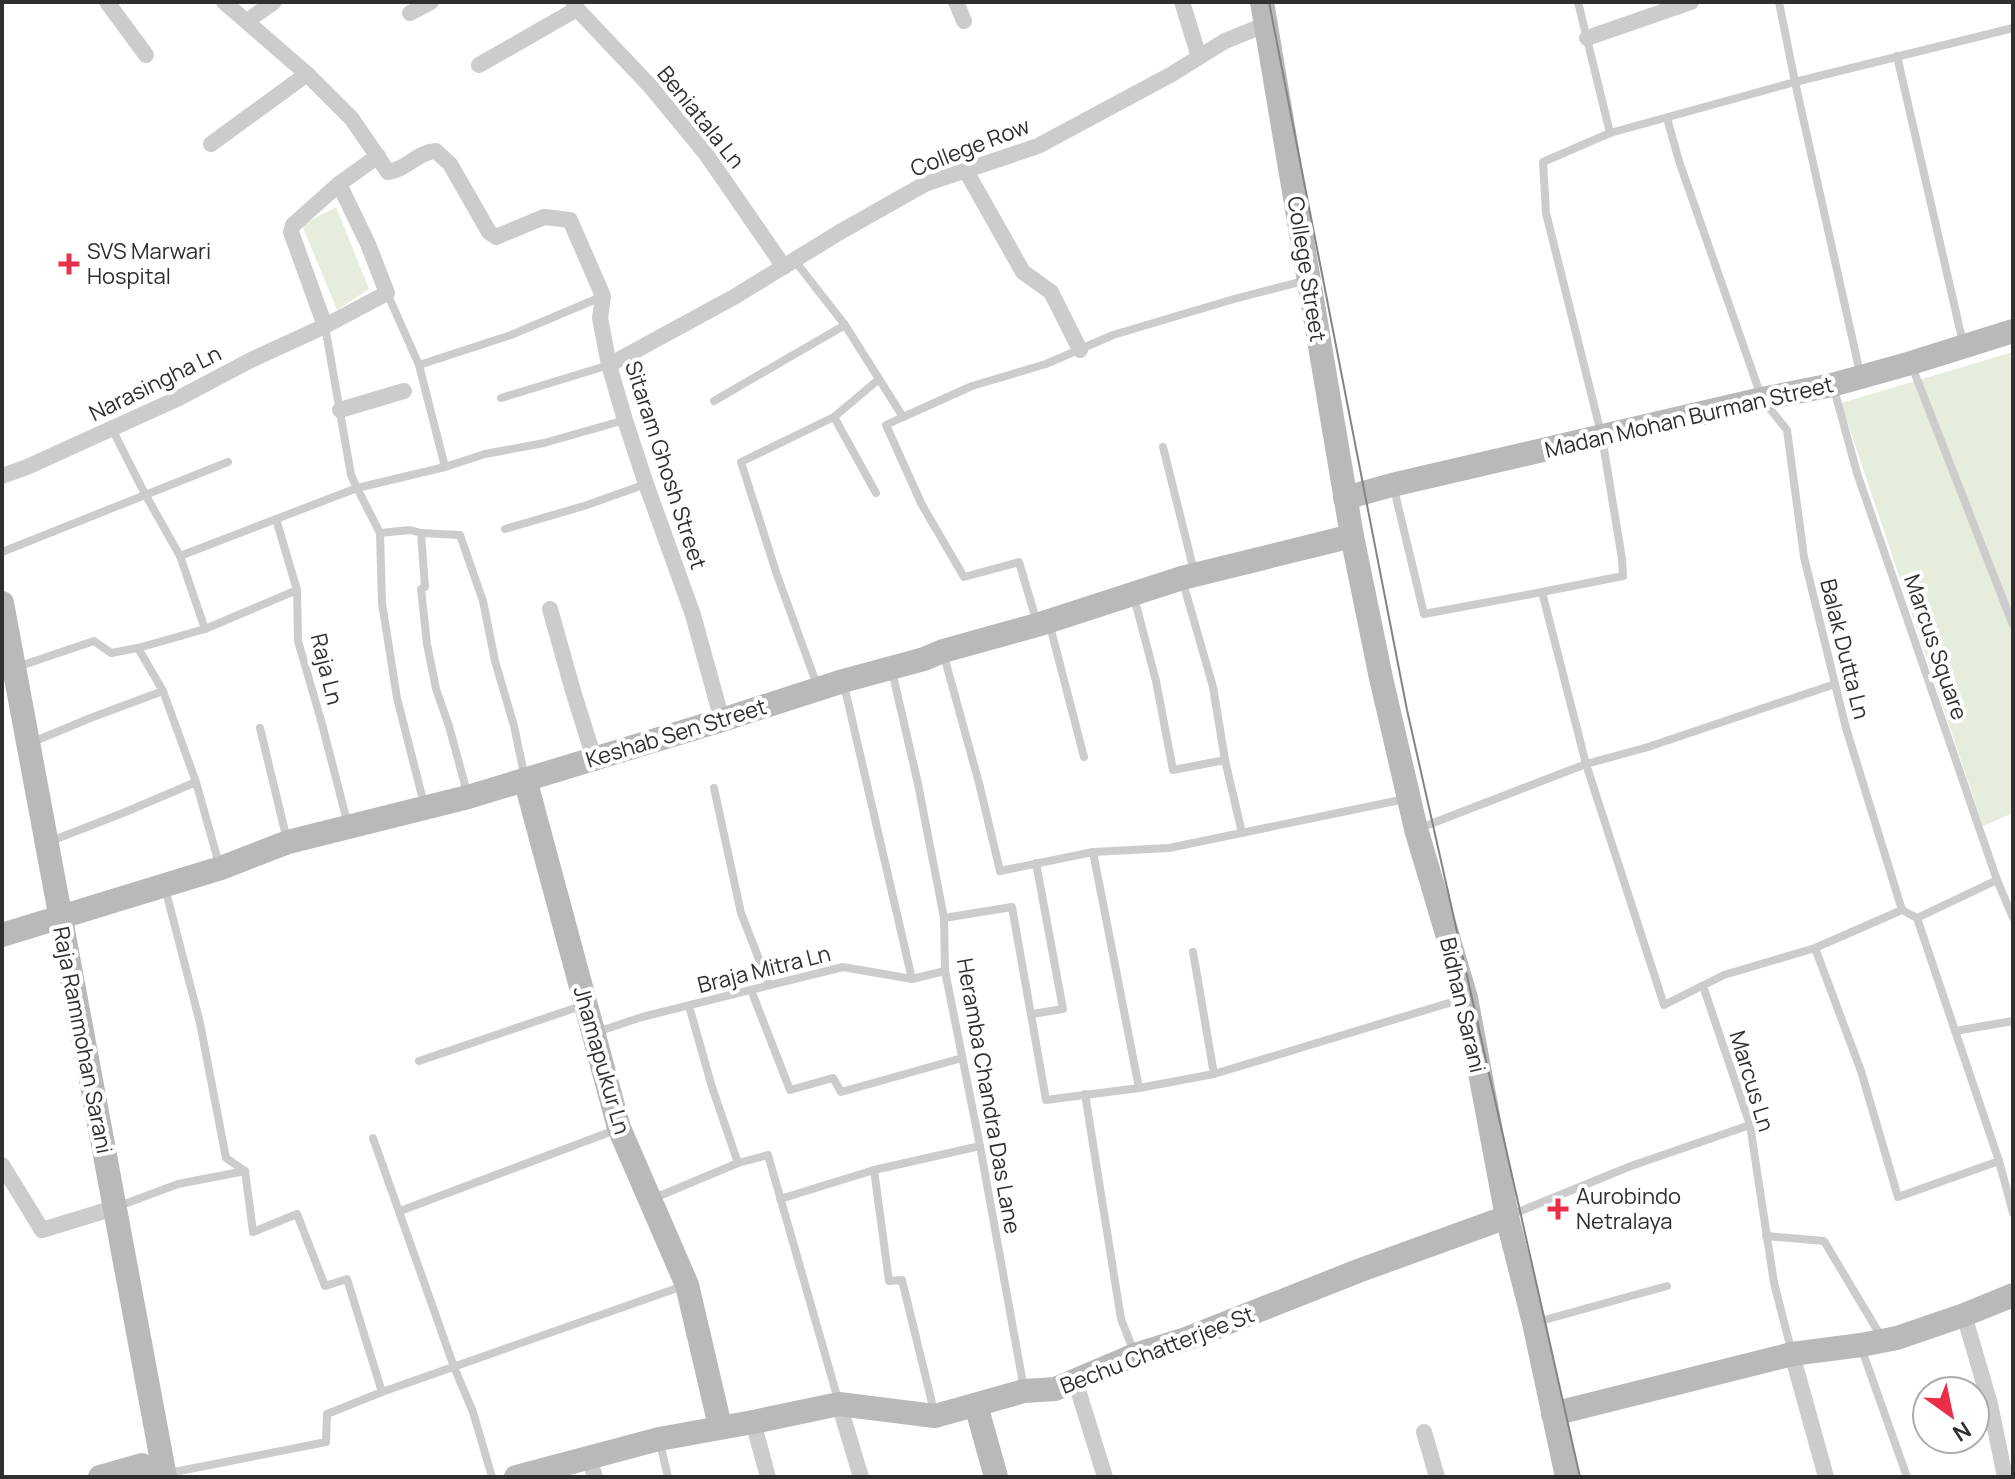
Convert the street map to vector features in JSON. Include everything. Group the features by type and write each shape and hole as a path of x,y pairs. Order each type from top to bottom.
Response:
{"main road":[{"name":"College Street","path":"1265,13 1308,280 1353,495 1352,536"},
{"name":"Madan Mohan Burman Street","path":"1353,495 1832,385 2013,331"},
{"name":"Keshab Sen Street","path":"2,935 221,868 288,842 468,797 1189,577 1352,536"},
{"name":"Bidhan Sarani","path":"1352,536 1416,829 1466,998 1507,1217 1534,1323 1567,1477"},
{"name":"Raja Rammohan Sarani","path":"2,603 164,1475"},
{"name":"Jhamapukur Ln","path":"525,779 619,1128 687,1285 720,1426"},
{"name":"Bechu Chatterjee St","path":"516,1477 592,1467 659,1439 839,1404 935,1416 1024,1391 1055,1389 1135,1355 1186,1339 1358,1271 1507,1217"},
{"path":"1553,1414 1792,1354 1897,1338 2013,1295"},
{"path":"976,1405 996,1477"},
{"path":"100,1477 142,1465 164,1475"}],"street":[{"path":"107,2 146,55"},
{"path":"224,2 307,74 352,119 378,156 296,221 291,232 325,326"},
{"path":"247,21 274,2"},
{"path":"410,13 431,2"},
{"path":"956,2 964,21"},
{"path":"1182,2 1199,57"},
{"path":"1587,38 1691,2"},
{"path":"479,65 575,6"},
{"name":"Beniatala Ln","path":"575,6 650,86 790,264"},
{"name":"College Row","path":"609,365 707,312 925,184 1038,146 1172,74 1265,13"},
{"path":"211,144 307,74"},
{"name":"Sitaram Ghosh Street","path":"378,156 388,172 396,171 425,152 436,151 450,164 489,232 496,237 544,217 570,220 603,296 600,318 609,365 646,484 693,615 722,720"},
{"path":"966,171 1023,272 1051,292 1080,350"},
{"path":"339,184 387,293"},
{"name":"Narasingha Ln","path":"2,476 179,398 387,293"},
{"path":"340,410 404,391"},
{"path":"550,609 594,758"},
{"path":"2,1165 42,1230 114,1208"},
{"path":"1964,1315 1990,1404 2005,1477"},
{"path":"1792,1354 1826,1477"},
{"path":"1075,1380 1105,1477"},
{"path":"839,1404 861,1477"},
{"path":"753,1422 768,1477"},
{"path":"1424,1432 1437,1477"}],"lane":[{"path":"1578,2 1610,133"},
{"path":"1779,2 1860,377"},
{"path":"1392,485 1424,614 1623,576 1602,437 1546,213 1543,162 1610,133 1795,82 2013,28"},
{"path":"1897,56 1963,346"},
{"name":"Balak Dutta Ln","path":"1667,118 1679,161 1762,399 1787,430 1804,557 1846,728 1902,910"},
{"path":"790,264 845,325 903,417"},
{"path":"1084,757 1043,623 1019,562 964,577 922,505 886,425 972,386 1046,364 1113,335 1308,280"},
{"path":"387,293 419,365 445,467"},
{"path":"419,365 511,335 603,296"},
{"path":"714,401 845,325"},
{"path":"325,326 351,475 380,533 382,603 397,698 426,808"},
{"path":"1911,363 2013,625"},
{"path":"501,398 609,365"},
{"path":"818,688 741,462 834,417 878,380"},
{"name":"Marcus Square","path":"1832,385 1857,473 2012,918"},
{"path":"834,417 876,493"},
{"path":"180,556 357,488 625,420"},
{"path":"112,428 180,556 205,629"},
{"path":"1163,447 1242,833"},
{"path":"2,552 228,462"},
{"path":"505,529 646,484"},
{"name":"Raja Ln","path":"276,519 297,590 298,641 348,828"},
{"path":"380,533 410,530 460,535 483,601 525,779"},
{"path":"421,533 425,587 421,589 427,644 436,689 468,797"},
{"path":"15,668 94,641 111,653 138,648 205,629 297,590"},
{"path":"1542,592 1586,764 1664,1005 1724,975 1815,948 1902,910 1917,918 1999,1161 2013,1213"},
{"path":"1133,594 1156,681 1173,770 1225,760"},
{"path":"138,648 163,691 196,782 221,868"},
{"path":"943,651 1000,871 1093,852 1169,848 1409,798"},
{"name":"Heramba Chandra Das Lane","path":"890,667 918,784 944,918 945,971 1024,1391"},
{"path":"843,681 912,979"},
{"path":"1416,829 1586,764 1648,747 1835,684"},
{"path":"28,744 163,691"},
{"path":"260,728 288,842"},
{"path":"46,843 196,782"},
{"path":"714,788 741,913 769,985"},
{"path":"1093,852 1139,1088"},
{"path":"1032,1014 1063,1009 1036,863"},
{"path":"1917,918 1997,880"},
{"path":"165,886 200,1023 226,1158 245,1171 253,1232 297,1214 325,1286 347,1279 382,1392"},
{"path":"944,918 1012,907 1046,1100 1214,1074 1466,998"},
{"path":"1815,948 1861,1071 1898,1197 1999,1161"},
{"path":"1193,952 1214,1074"},
{"name":"Braja Mitra Ln","path":"593,1033 642,1017 843,967 912,979 945,971"},
{"name":"Marcus Ln","path":"1703,986 1750,1125 1774,1283 1792,1354"},
{"path":"751,990 790,1090 833,1078 841,1092 962,1058"},
{"path":"419,1061 585,1005"},
{"path":"689,1006 738,1163"},
{"path":"1955,1031 2013,1021"},
{"path":"1085,1094 1121,1319 1135,1355"},
{"path":"1507,1217 1631,1166 1750,1125"},
{"path":"400,1211 619,1128"},
{"path":"373,1138 454,1367 473,1412 492,1477"},
{"path":"780,1199 874,1170 980,1146"},
{"path":"651,1199 738,1163 768,1155 839,1404"},
{"path":"874,1170 889,1281 902,1280 935,1416"},
{"path":"114,1208 178,1184 245,1171"},
{"path":"1766,1236 1824,1241 1872,1342 1907,1477"},
{"path":"164,1475 326,1442 327,1414 687,1285"},
{"path":"1534,1323 1667,1286"},
{"path":"659,1439 668,1477"}],"green space":[{"path":"336,207 369,289 337,310 302,225"},
{"path":"2013,352 2013,813 1983,826 1841,403"}],"tram line":[{"path":"1269,2 1407,710 1580,1477"}],"place":[{"name":"SVS Marwari Hospital","path":"69,264"},
{"name":"Aurobindo Netralaya","path":"1558,1209"}]}
